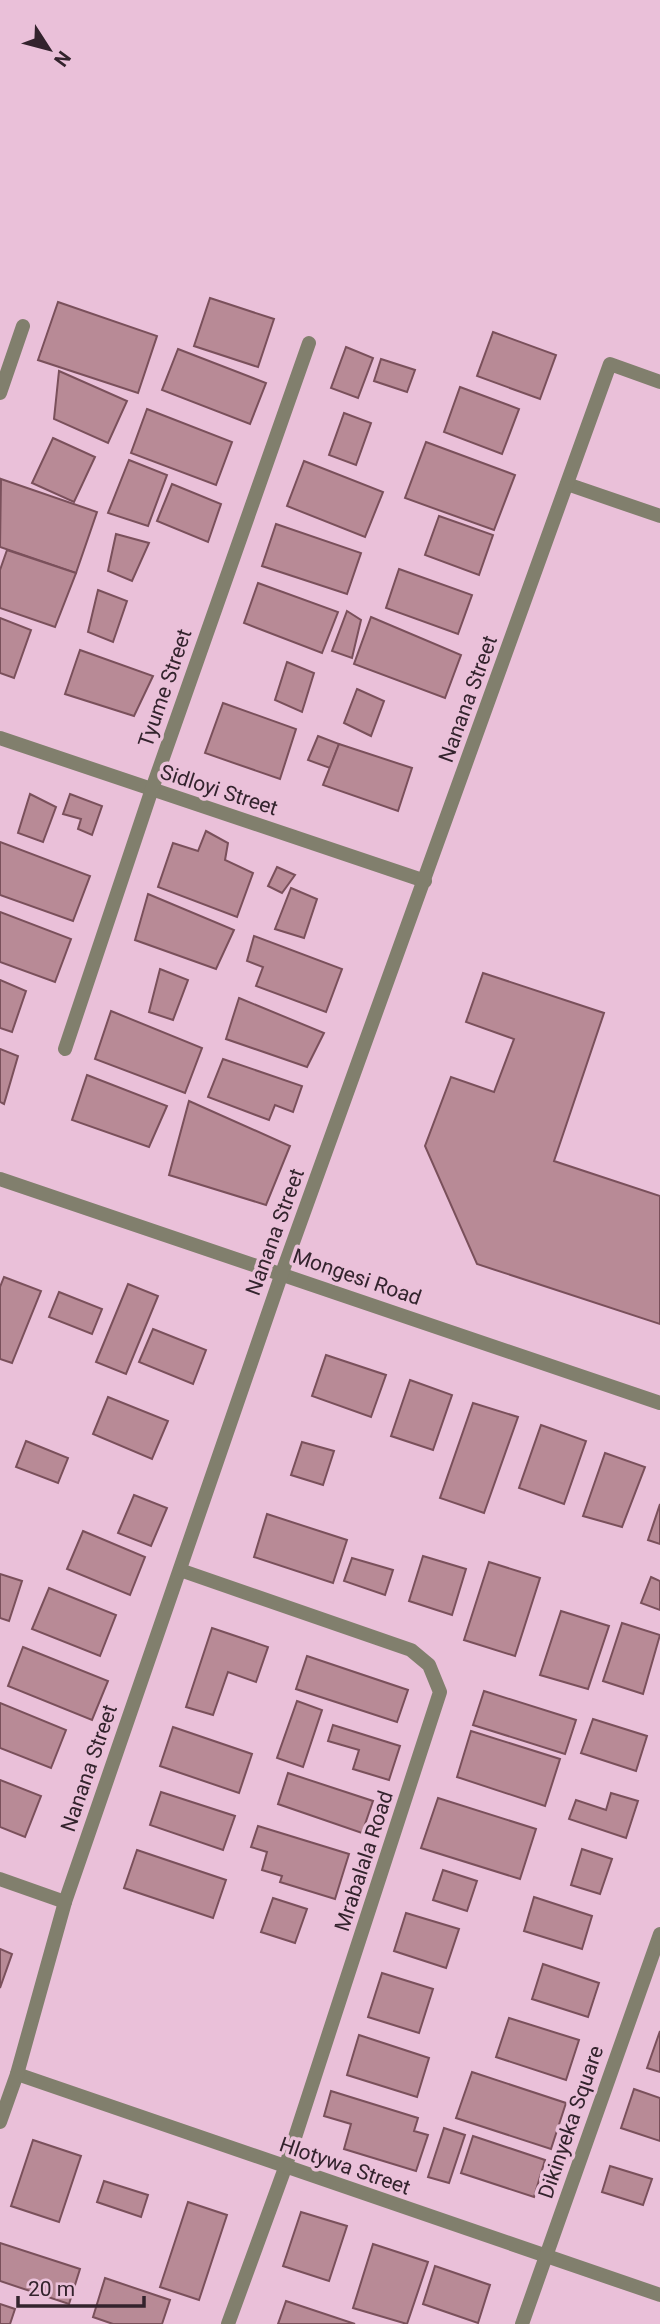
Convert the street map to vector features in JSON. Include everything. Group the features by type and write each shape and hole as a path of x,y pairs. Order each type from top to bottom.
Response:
{"street":[{"path":"0,393 23,326"},
{"name":"Tyume Street","path":"65,1049 152,789 309,343"},
{"name":"Nanana Street","path":"0,2122 17,2074 65,1902 282,1273 610,364 660,382"},
{"path":"567,484 660,516"},
{"name":"Sidloyi Street","path":"0,738 425,881"},
{"name":"Mongesi Road","path":"0,1179 660,1403"},
{"name":"Mrabalala Road","path":"180,1570 411,1650 429,1665 440,1692 285,2168 228,2324"},
{"path":"0,1880 65,1902"},
{"name":"Dikinyeka Square","path":"522,2324 660,1934"},
{"name":"Hlotywa Street","path":"17,2074 660,2295"}],"building":[{"path":"210,298 274,319 258,367 194,346"},
{"path":"58,302 157,336 138,393 38,360"},
{"path":"493,332 556,355 540,399 477,376"},
{"path":"346,347 373,358 358,398 331,388"},
{"path":"178,349 266,383 250,424 162,390"},
{"path":"381,359 415,370 407,392 374,381"},
{"path":"59,371 127,401 108,443 54,419"},
{"path":"460,387 519,409 502,454 444,432"},
{"path":"147,409 232,442 216,485 131,453"},
{"path":"344,413 371,423 356,465 329,455"},
{"path":"53,438 95,457 74,502 32,483"},
{"path":"426,442 515,475 494,530 405,498"},
{"path":"129,460 167,475 148,526 108,513"},
{"path":"304,461 383,492 365,537 287,506"},
{"path":"1,479 97,512 76,573 0,547"},
{"path":"172,484 221,504 208,542 157,521"},
{"path":"439,516 493,535 479,575 425,555"},
{"path":"276,524 361,553 347,594 262,566"},
{"path":"116,534 149,543 132,581 108,571"},
{"path":"7,550 76,573 55,627 0,608 0,570"},
{"path":"399,569 472,595 458,634 386,608"},
{"path":"258,583 338,612 322,653 244,623"},
{"path":"98,590 127,601 113,642 88,632"},
{"path":"347,611 361,620 352,658 332,651"},
{"path":"371,617 461,655 445,698 354,664"},
{"path":"0,618 31,630 14,678 0,673"},
{"path":"80,650 153,676 134,716 65,694"},
{"path":"287,662 314,673 302,712 275,700"},
{"path":"357,689 384,701 371,736 344,723"},
{"path":"223,703 296,729 280,779 205,753"},
{"path":"318,736 339,744 330,768 308,760"},
{"path":"339,744 412,768 398,811 323,785"},
{"path":"30,794 56,807 43,842 18,833"},
{"path":"70,794 102,806 92,835 78,829 81,819 63,814"},
{"path":"206,831 228,843 225,860 253,873 237,917 158,887 173,843 198,851"},
{"path":"0,842 90,876 73,921 0,895"},
{"path":"277,867 295,875 282,893 268,886"},
{"path":"291,888 317,899 304,938 275,929"},
{"path":"148,894 234,930 216,969 135,940"},
{"path":"0,912 71,939 55,982 0,962"},
{"path":"254,936 342,969 326,1012 256,986 263,967 247,961"},
{"path":"160,969 188,980 173,1020 149,1012"},
{"path":"483,973 604,1013 554,1161 660,1196 660,1324 477,1264 425,1146 451,1077 494,1092 514,1039 466,1022"},
{"path":"0,980 26,991 12,1032 0,1028"},
{"path":"239,998 324,1033 307,1067 226,1039"},
{"path":"111,1011 202,1048 185,1093 95,1059"},
{"path":"0,1049 18,1056 4,1104 0,1102"},
{"path":"223,1059 302,1086 293,1112 275,1105 269,1120 208,1097"},
{"path":"87,1075 167,1106 149,1147 72,1120"},
{"path":"189,1101 290,1146 266,1205 169,1175"},
{"path":"4,1277 41,1291 12,1363 0,1359 0,1287"},
{"path":"128,1284 158,1296 126,1374 96,1362"},
{"path":"59,1292 102,1309 92,1334 49,1317"},
{"path":"153,1329 206,1350 193,1384 139,1362"},
{"path":"326,1355 386,1375 371,1417 312,1396"},
{"path":"410,1380 452,1395 433,1450 391,1436"},
{"path":"108,1397 168,1421 152,1459 93,1434"},
{"path":"473,1403 518,1417 484,1513 440,1498"},
{"path":"541,1425 586,1441 564,1504 519,1488"},
{"path":"26,1441 68,1458 58,1483 16,1467"},
{"path":"302,1442 334,1451 323,1485 291,1475"},
{"path":"605,1453 645,1467 622,1527 583,1516"},
{"path":"134,1495 167,1508 151,1546 118,1533"},
{"path":"660,1504 660,1544 648,1540"},
{"path":"267,1514 347,1540 333,1583 254,1557"},
{"path":"83,1531 145,1557 130,1595 67,1569"},
{"path":"423,1556 466,1569 452,1615 409,1601"},
{"path":"352,1558 393,1570 385,1595 344,1581"},
{"path":"489,1562 540,1578 515,1656 464,1640"},
{"path":"0,1574 22,1581 9,1621 0,1618"},
{"path":"651,1577 660,1581 660,1610 641,1603"},
{"path":"49,1588 116,1615 100,1656 32,1629"},
{"path":"561,1611 609,1626 588,1689 540,1675"},
{"path":"622,1623 660,1635 643,1694 603,1681"},
{"path":"212,1628 268,1647 256,1682 228,1672 213,1715 186,1707"},
{"path":"23,1647 108,1681 92,1720 8,1686"},
{"path":"307,1656 408,1690 397,1722 296,1689"},
{"path":"484,1691 576,1720 565,1754 473,1725"},
{"path":"297,1701 322,1710 303,1767 277,1758"},
{"path":"0,1703 66,1730 51,1768 0,1748"},
{"path":"593,1719 647,1736 636,1771 581,1753"},
{"path":"333,1725 400,1746 389,1780 353,1769 359,1750 328,1741"},
{"path":"173,1727 252,1754 239,1793 160,1766"},
{"path":"471,1731 560,1759 545,1806 457,1777"},
{"path":"288,1773 373,1801 362,1833 278,1804"},
{"path":"0,1780 41,1796 25,1837 0,1827"},
{"path":"161,1792 235,1816 223,1850 150,1825"},
{"path":"611,1793 638,1801 626,1838 569,1819 576,1800 606,1810"},
{"path":"438,1798 536,1829 520,1879 421,1848"},
{"path":"258,1826 349,1854 335,1899 280,1882 282,1876 262,1870 267,1852 251,1847"},
{"path":"582,1849 612,1859 600,1894 571,1885"},
{"path":"137,1850 226,1880 213,1918 124,1888"},
{"path":"443,1870 477,1881 467,1911 433,1900"},
{"path":"534,1897 592,1916 582,1949 524,1931"},
{"path":"273,1898 307,1909 295,1943 261,1932"},
{"path":"406,1913 459,1929 446,1968 394,1951"},
{"path":"0,1949 12,1954 0,1988"},
{"path":"543,1964 599,1983 588,2017 532,1999"},
{"path":"382,1973 433,1989 419,2033 368,2017"},
{"path":"509,2018 579,2040 566,2080 496,2057"},
{"path":"660,2031 660,2072 647,2068"},
{"path":"359,2035 429,2058 417,2097 347,2075"},
{"path":"472,2072 566,2103 551,2149 456,2118"},
{"path":"634,2089 660,2098 660,2141 621,2128"},
{"path":"331,2091 418,2118 414,2131 428,2135 416,2171 344,2149 351,2124 324,2116"},
{"path":"444,2128 465,2135 449,2183 428,2177"},
{"path":"473,2136 545,2160 534,2197 461,2173"},
{"path":"33,2140 81,2156 59,2222 11,2206"},
{"path":"610,2166 652,2179 643,2205 602,2192"},
{"path":"104,2181 148,2195 141,2217 97,2202"},
{"path":"188,2202 227,2215 199,2300 160,2287"},
{"path":"301,2212 347,2226 329,2281 283,2266"},
{"path":"0,2243 80,2269 69,2304 0,2281"},
{"path":"373,2244 428,2262 407,2324 353,2308"},
{"path":"435,2266 490,2285 478,2323 423,2304"},
{"path":"105,2278 170,2300 162,2324 113,2324 93,2317"},
{"path":"286,2301 355,2324 278,2324"},
{"path":"0,2304 15,2309 10,2324 0,2324"}]}
